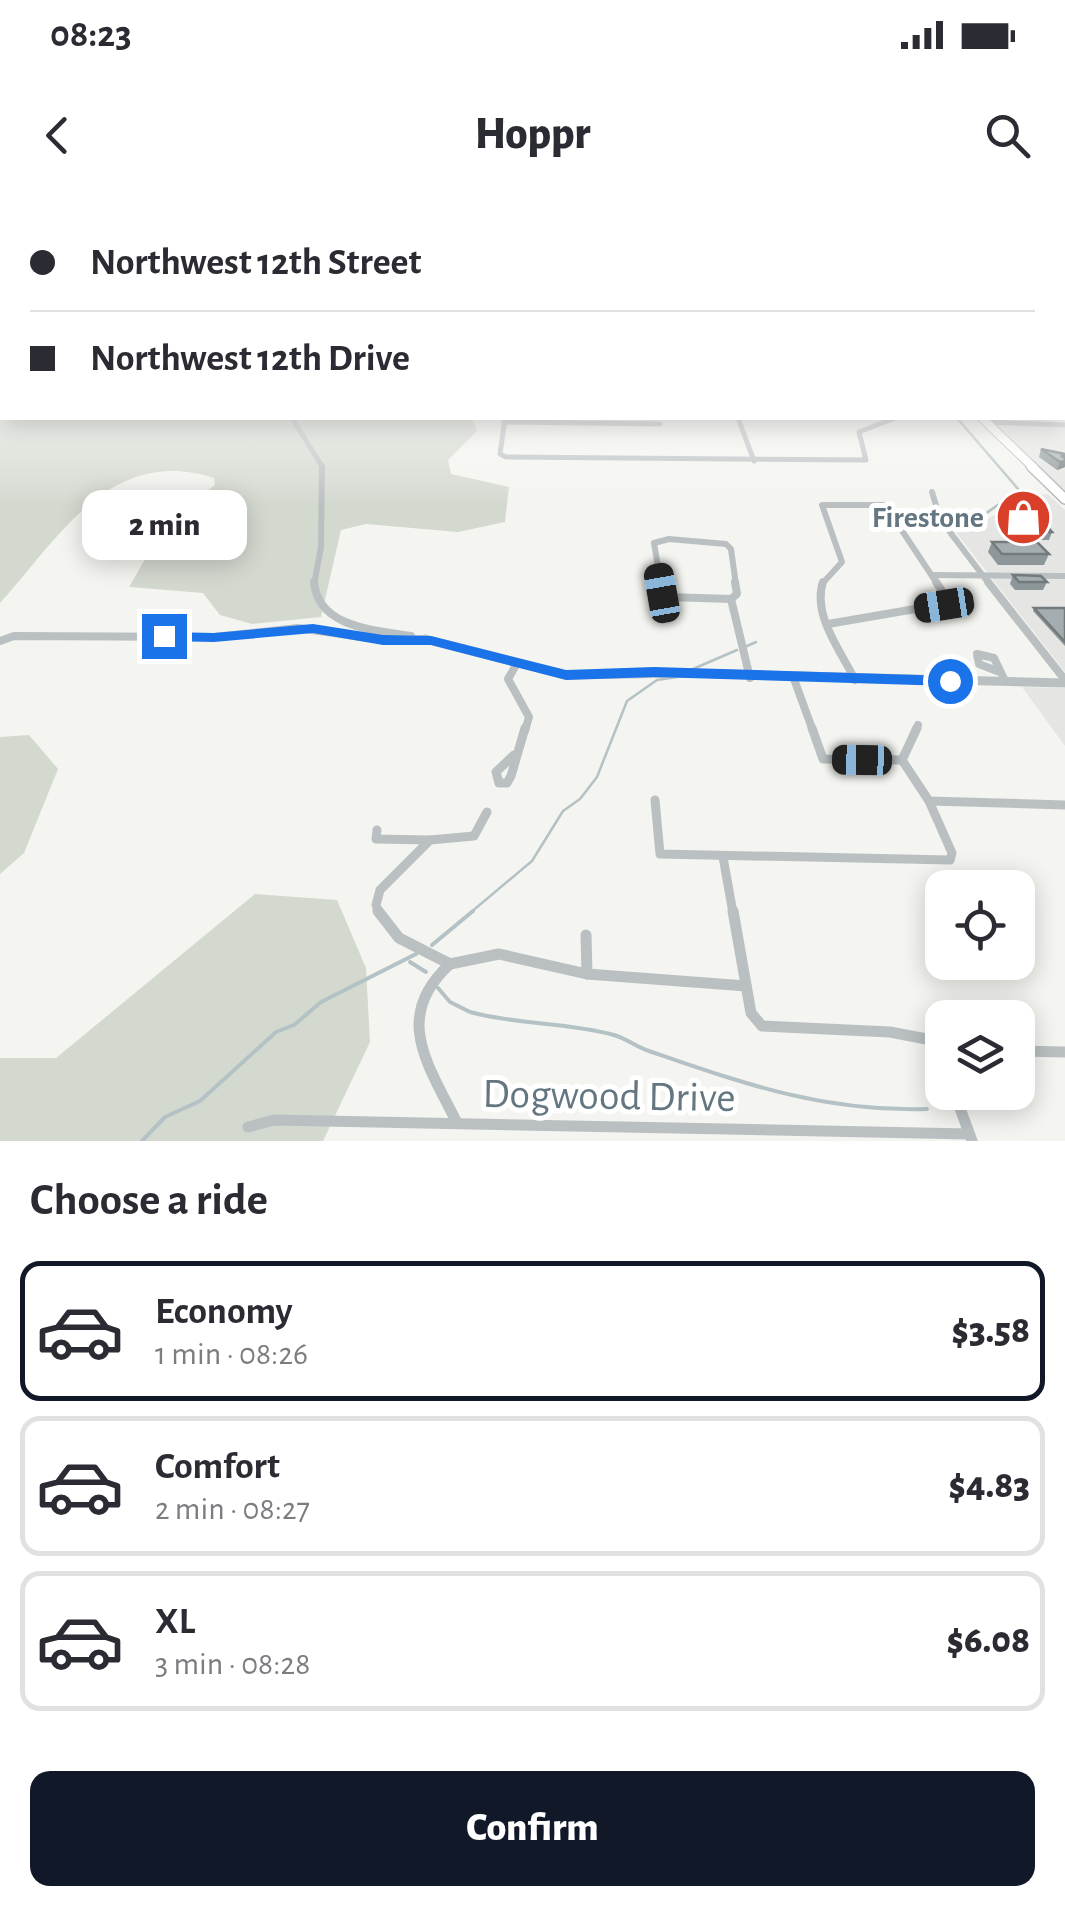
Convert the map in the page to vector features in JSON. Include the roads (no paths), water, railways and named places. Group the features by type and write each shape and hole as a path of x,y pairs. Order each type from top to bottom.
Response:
{"main road":[{"path":"984,420 1062,495"}],"street":[{"path":"293,420 323,468 318,492 320,548 314,577 321,606 349,623 566,675 654,672 794,679 1065,681"},
{"path":"660,424 505,420 500,454 866,460 858,432 890,420"},
{"path":"739,420 754,461"},
{"path":"984,420 1065,425"},
{"path":"932,492 940,519 1065,681"},
{"path":"828,624 944,605 950,599 881,504 823,504 842,562 818,591 828,624 855,680"},
{"path":"669,539 726,544 731,550 737,580 738,594 732,599 668,597 662,593 654,543 669,539"},
{"path":"933,575 1065,576"},
{"path":"732,599 750,678"},
{"path":"0,641 14,636 214,638 298,628 383,640 425,640"},
{"path":"514,755 529,717 508,679 516,664"},
{"path":"997,671 1005,682"},
{"path":"794,679 823,759 902,760"},
{"path":"902,760 918,725"},
{"path":"655,800 660,854 942,864 952,853 929,801 902,760"},
{"path":"929,801 1065,805"},
{"path":"377,830 376,838 469,839 487,812"},
{"path":"430,840 388,880 376,905 382,922 400,938 450,964"},
{"path":"724,857 752,1013 762,1026 890,1032 925,1039"},
{"path":"586,935 588,974"},
{"path":"457,1124 415,1023 419,994 430,978 450,964 499,954 588,974 746,986"},
{"path":"1035,1051 1065,1052"},
{"path":"960,1110 970,1138"},
{"name":"Dogwood Drive","path":"248,1127 274,1120 970,1138"}],"waterway":[{"path":"952,527 971,524 1019,490 959,420"},
{"path":"747,646 756,642"},
{"path":"693,669 737,650"},
{"path":"470,913 532,861 563,811 580,799 597,777 627,701 657,680 677,677"},
{"path":"432,945 473,911"},
{"path":"142,1141 165,1117 200,1101 276,1032 294,1025 321,1002 416,954"},
{"path":"410,962 426,972"},
{"path":"438,988 450,1002 470,1012 614,1035 684,1063 785,1094 853,1106 925,1109"}],"place":[{"name":"Firestone","path":"1023,517"}]}
